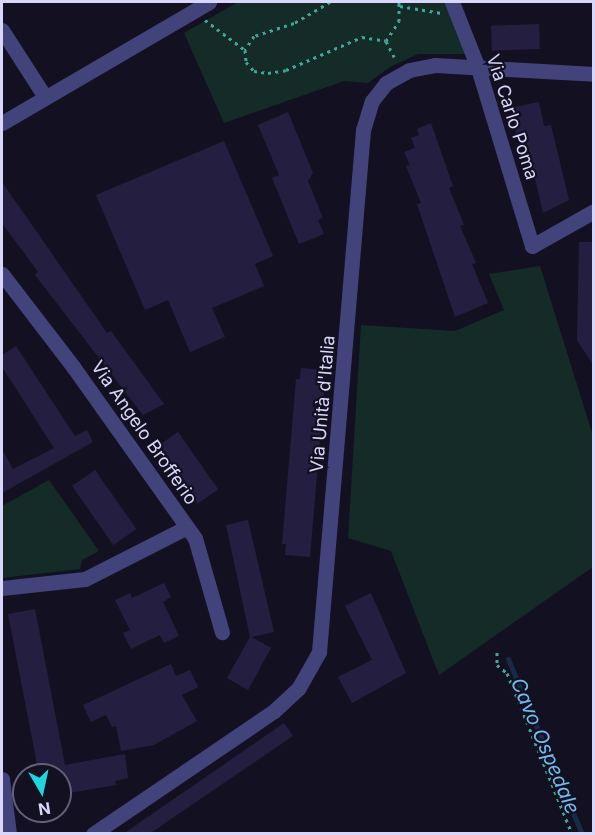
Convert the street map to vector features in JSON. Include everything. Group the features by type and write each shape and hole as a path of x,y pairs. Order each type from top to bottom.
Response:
{"street":[{"path":"2,123 208,2"},
{"name":"Via Carlo Poma","path":"453,6 478,68 532,246 594,211"},
{"path":"2,30 45,97"},
{"name":"Via Unità d'Italia","path":"93,834 274,711 298,689 319,652 363,130 372,101 386,83 409,70 435,65 594,74"},
{"name":"Via Angelo Brofferio","path":"2,274 195,538 222,632"},
{"path":"2,588 85,579 187,527"},
{"path":"2,779 9,834"}],"path":[{"path":"330,2 294,23 254,36 245,50 246,62 254,70 268,73 286,70 362,37 386,41"},
{"path":"386,41 399,21 399,4 441,13 453,6"},
{"path":"204,19 245,50"},
{"path":"386,41 398,65"},
{"path":"497,652 497,665 507,673 572,834"}],"green space":[{"path":"238,2 446,2 465,54 418,54 390,67 368,83 344,81 224,123 184,33"},
{"path":"540,266 593,436 593,567 439,675 391,551 348,538 361,325 455,331 504,310 489,274"},
{"path":"49,480 99,551 82,560 80,569 2,578 2,506"}],"building":[{"path":"539,24 540,49 492,51 491,26"},
{"path":"539,102 544,126 551,125 569,200 543,213 524,131 516,134 510,108"},
{"path":"288,112 313,173 308,181 323,218 318,220 324,234 299,244 272,178 279,175 258,125"},
{"path":"431,123 453,186 449,188 464,225 460,226 476,263 472,264 488,303 455,317 417,204 421,203 406,166 410,165 404,152 415,148 411,138 419,135 417,129"},
{"path":"224,141 273,256 255,264 264,286 212,308 225,337 190,352 168,300 145,310 96,195"},
{"path":"2,182 107,333 111,331 164,404 143,415 35,275 38,272 2,223"},
{"path":"579,242 594,242 594,366 577,340"},
{"path":"16,346 75,436 87,430 93,442 2,493 2,449 13,469 54,448 2,367 2,355"},
{"path":"301,368 326,370 310,557 285,555 286,544 282,544 296,379 300,379"},
{"path":"178,432 218,489 198,504 158,446"},
{"path":"95,470 136,529 113,545 72,486"},
{"path":"248,520 274,632 252,637 271,648 248,690 227,678 250,637 226,525"},
{"path":"164,583 171,597 163,602 179,636 164,643 160,635 131,649 123,633 130,630 115,600 130,593 132,598"},
{"path":"371,593 406,673 352,703 338,677 372,660 345,606"},
{"path":"35,609 65,763 37,763 8,614"},
{"path":"171,664 176,676 190,670 198,687 182,695 197,721 154,745 121,751 116,726 112,727 106,715 91,722 83,705"},
{"path":"284,723 293,736 149,834 123,834"},
{"path":"125,754 128,778 115,781 116,785 72,792 72,764"}],"waterway":[{"name":"Cavo Ospedale","path":"508,659 582,834"}]}
